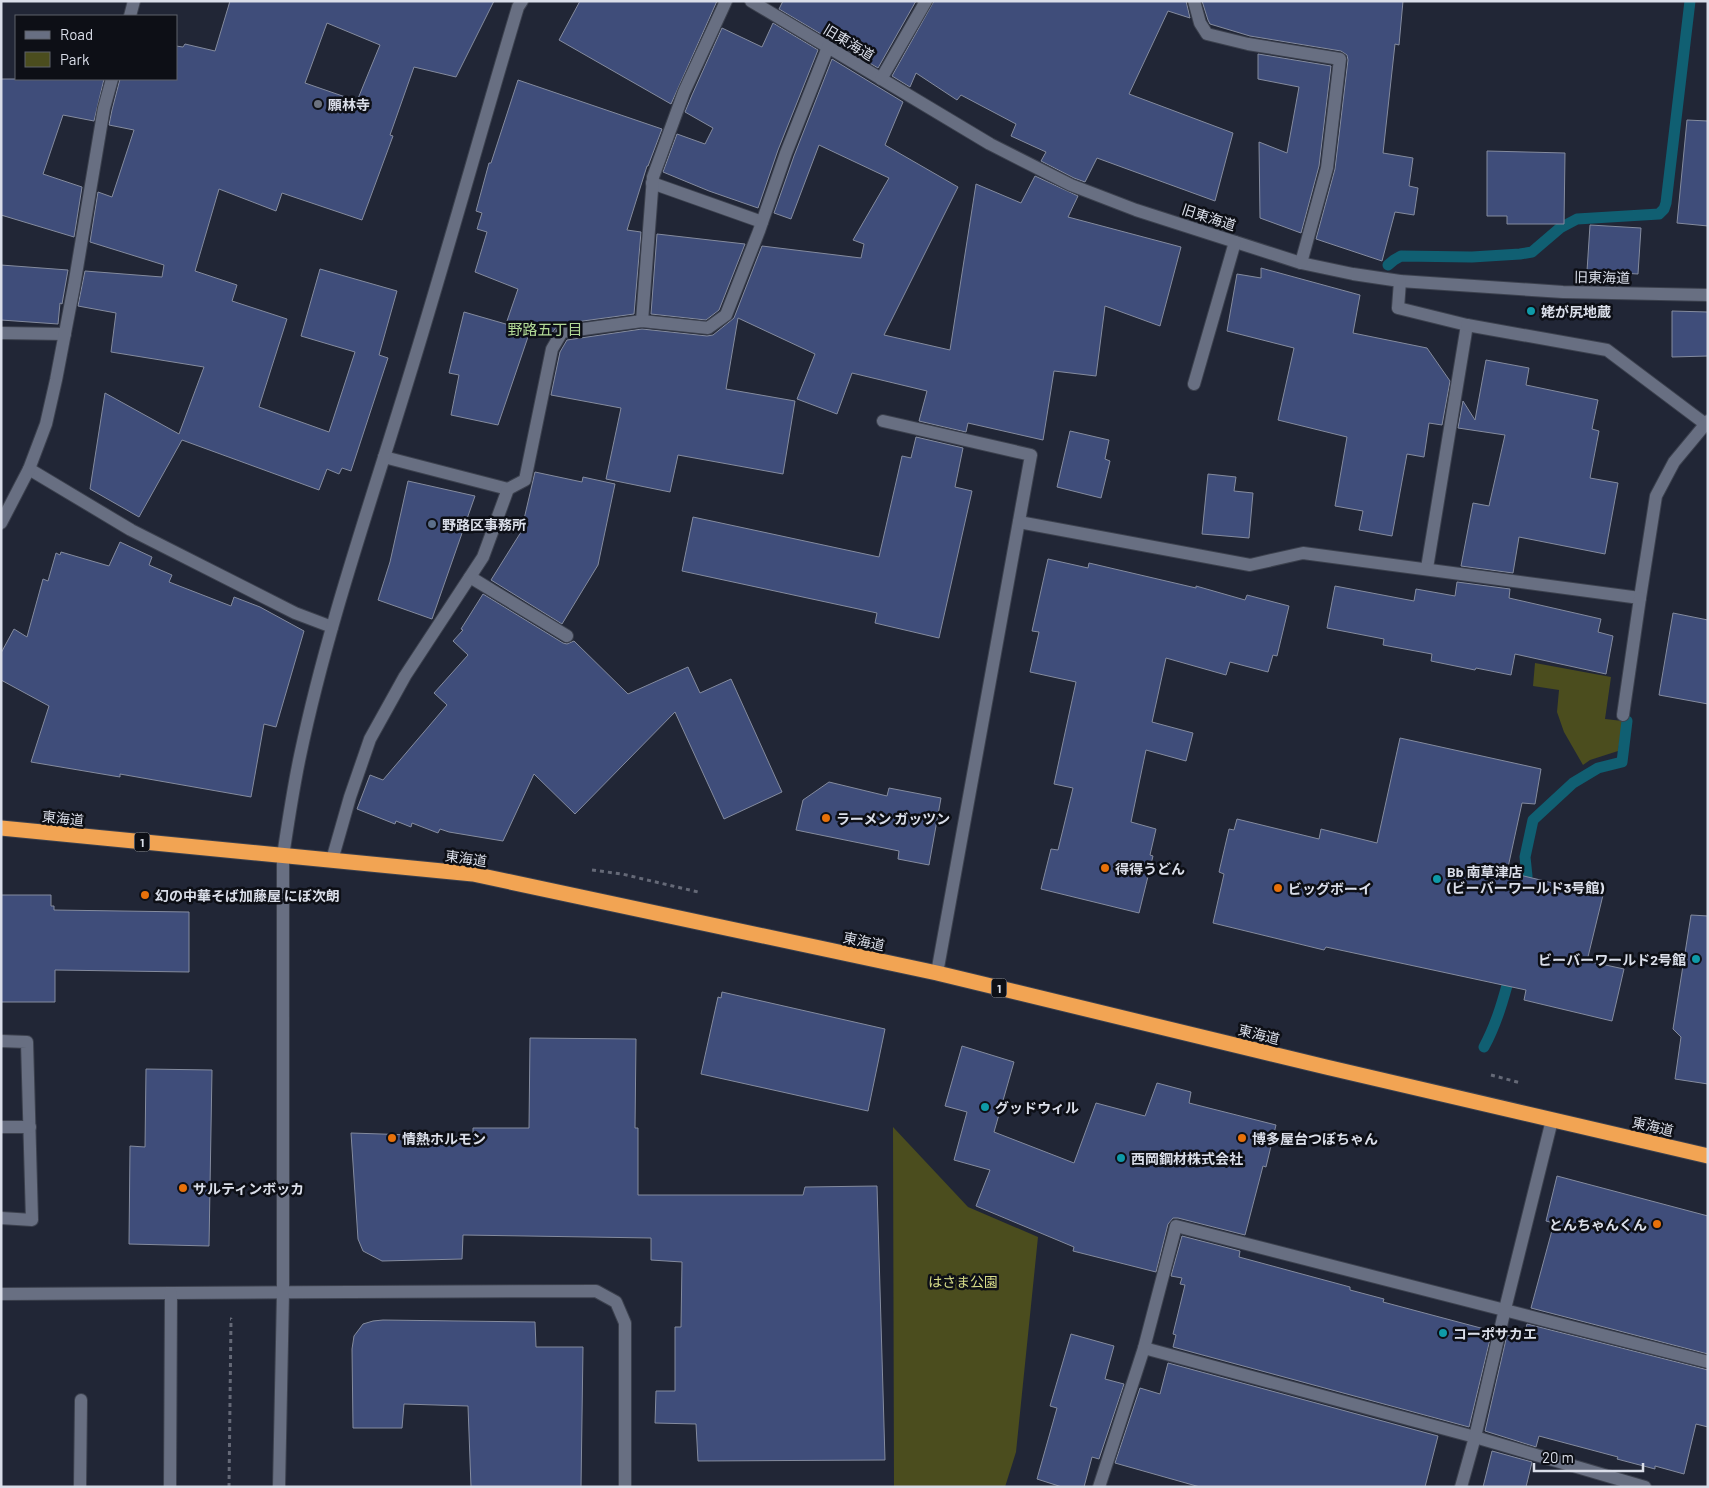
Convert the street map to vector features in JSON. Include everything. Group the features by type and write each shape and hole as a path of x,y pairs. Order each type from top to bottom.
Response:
{"highway":[{"name":"東海道","path":"1,828 474,874 937,973 1708,1156"}],"street":[{"path":"130,15 134,1"},
{"path":"279,1487 283,1293 283,856 300,756 332,627 428,316 518,7 522,1"},
{"path":"642,321 653,177 684,92 726,1"},
{"name":"旧東海道","path":"750,1 990,144 1072,185 1136,210 1302,263 1353,274 1400,281 1563,292 1708,295"},
{"path":"881,79 926,1"},
{"path":"1194,1 1200,23 1207,34 1248,44 1340,59 1327,168 1302,263"},
{"path":"332,860 350,797 370,739 405,676 483,557 508,490 524,480 552,349 562,332 642,321 708,328 726,315 786,153 828,48"},
{"path":"1,523 29,468 46,424 65,334 104,108 112,80"},
{"path":"652,183 762,222"},
{"path":"1194,384 1236,242"},
{"path":"1400,281 1398,308 1466,326 1607,350 1707,423 1674,462 1656,496 1623,715"},
{"path":"1427,568 1466,326"},
{"path":"1,333 65,334"},
{"path":"883,421 1031,455 937,973"},
{"path":"384,457 508,490"},
{"path":"29,468 131,530 295,613 332,627"},
{"path":"1020,522 1250,565 1302,553 1427,568 1640,598"},
{"path":"470,577 567,636"},
{"path":"1,1041 27,1042 32,1220 1,1218"},
{"path":"1461,1487 1552,1120"},
{"path":"1,1127 30,1127"},
{"path":"1099,1487 1144,1348 1176,1226 1708,1362"},
{"path":"1,1294 596,1291 616,1302 624,1323 625,1487"},
{"path":"170,1294 170,1487"},
{"path":"1144,1348 1474,1437 1644,1487"},
{"path":"80,1487 81,1400"}],"green space":[{"path":"1535,663 1611,677 1605,719 1623,721 1618,751 1590,760 1583,765 1564,732 1557,712 1559,690 1533,686"},
{"name":"はさま公園","path":"893,1127 968,1207 1038,1237 1016,1452 1005,1487 894,1487"}],"building":[{"path":"230,1 494,1 456,77 414,67 390,135 393,136 362,220 282,193 276,211 219,189 195,271 237,285 232,301 287,319 259,407 329,432 355,352 301,336 320,269 397,291 379,355 388,358 351,471 342,468 339,474 327,469 319,490 182,440 139,517 90,489 105,393 179,434 204,367 111,352 116,313 78,306 85,271 162,277 164,265 90,242 98,192 112,197 134,130 109,125 120,80 178,80 178,46 183,47 185,44 215,51","holes":["327,23 380,45 357,101 305,83"]},
{"path":"580,1 717,1 671,104 559,40"},
{"path":"783,1 916,1 878,68 779,9"},
{"path":"934,1 1186,1 1190,18 1168,11 1129,94 1233,133 1215,201 1097,158 1085,182 1074,178 1041,161 1046,152 1011,136 1016,124 961,95 957,100 916,73 910,87 892,76"},
{"path":"1202,1 1403,1 1399,45 1395,44 1383,153 1413,158 1409,186 1418,188 1414,215 1395,212 1382,261 1316,239 1335,169 1348,60 1347,55 1341,51 1250,36 1210,24"},
{"path":"773,23 818,50 778,150 758,208 663,172 677,134 705,144 713,128 685,112 722,28 762,47"},
{"path":"1258,54 1331,66 1319,166 1301,233 1260,218 1259,142 1287,153 1299,87 1258,79"},
{"path":"832,59 903,102 885,145 958,187 884,335 950,350 976,184 1021,203 1035,176 1078,196 1068,217 1181,247 1160,326 1105,306 1096,376 1054,371 1043,440 968,423 966,432 919,421 927,391 852,373 837,414 797,399 815,354 738,318 726,389 795,401 783,474 678,455 670,492 606,479 621,408 551,395 560,352 567,340 642,329 707,336 713,335 734,318 762,246 861,258 864,244 853,240 889,178 819,145 791,219 774,213"},
{"path":"1,79 104,80 94,121 63,115 43,174 82,187 74,237 1,215"},
{"path":"518,80 662,129 647,166 627,230 641,232 634,314 561,324 552,333 507,321 518,289 475,272 487,232 477,229 482,213 476,211 489,163 491,163"},
{"path":"1687,120 1708,121 1708,226 1677,223"},
{"path":"1487,151 1565,153 1564,224 1507,224 1507,216 1487,216"},
{"path":"1590,225 1641,228 1638,274 1587,271"},
{"path":"657,234 745,244 719,310 706,320 651,314"},
{"path":"1,265 68,270 62,304 60,303 58,324 1,320"},
{"path":"1261,268 1360,295 1353,333 1427,348 1450,381 1442,425 1429,423 1424,457 1407,454 1392,536 1359,530 1363,511 1335,506 1347,437 1278,420 1294,348 1227,331 1237,274 1261,278"},
{"path":"1672,311 1708,312 1708,356 1672,357"},
{"path":"464,312 530,331 498,425 451,415 459,375 449,373"},
{"path":"1486,360 1529,368 1526,385 1598,400 1592,429 1599,431 1590,478 1618,483 1605,554 1519,537 1513,573 1461,566 1473,503 1489,506 1505,435 1458,428 1463,401 1475,420"},
{"path":"1070,431 1109,440 1105,459 1110,461 1101,498 1057,487"},
{"path":"916,437 963,448 955,487 972,491 939,638 875,623 877,613 682,571 693,517 879,557 902,456 911,458"},
{"path":"535,472 582,482 583,477 615,484 598,565 562,624 491,580 521,532"},
{"path":"1208,474 1236,477 1234,491 1253,493 1249,538 1202,534"},
{"name":"野路区事務所","path":"408,481 475,496 432,619 378,600 390,562"},
{"path":"120,542 152,557 149,565 172,575 169,582 231,606 234,597 260,607 304,631 276,727 264,724 251,797 120,774 120,777 31,762 49,706 1,680 1,653 14,629 27,637 43,579 48,581 56,553 60,555 61,552 109,566"},
{"path":"1048,559 1088,568 1089,563 1196,588 1196,586 1245,600 1247,595 1289,606 1277,656 1273,655 1268,672 1230,662 1226,675 1166,658 1152,722 1193,733 1186,761 1146,750 1131,822 1156,829 1150,855 1153,856 1139,913 1041,889 1051,849 1058,850 1073,788 1054,784 1076,682 1030,672 1039,632 1032,631"},
{"path":"1457,582 1510,589 1509,598 1601,619 1598,632 1613,636 1606,674 1515,654 1511,675 1476,668 1475,670 1431,661 1432,654 1383,645 1384,639 1327,628 1335,586 1414,601 1416,589 1455,596"},
{"path":"483,594 563,643 567,644 574,641 628,694 688,667 700,693 731,679 782,792 724,819 675,712 575,814 534,774 503,841 440,829 438,833 412,823 411,827 396,821 395,824 357,809 370,775 383,780 447,705 434,693 468,655 453,641 463,630 461,629"},
{"path":"1673,613 1708,620 1708,704 1659,695"},
{"path":"1400,738 1541,769 1535,804 1522,803 1507,872 1603,895 1587,961 1624,969 1612,1021 1524,1000 1526,990 1326,947 1324,950 1213,923 1224,874 1219,872 1229,829 1234,830 1237,819 1319,839 1321,829 1377,843"},
{"path":"829,782 887,796 889,788 941,798 929,865 898,859 899,851 796,830 803,800"},
{"path":"1,895 51,895 51,906 54,906 54,910 189,912 189,972 55,970 55,1002 1,1002"},
{"name":"ビーバーワールド2号館","path":"1691,915 1708,916 1708,1084 1675,1079 1681,1037 1673,1029"},
{"path":"722,992 885,1029 868,1111 701,1074 718,997 721,998"},
{"path":"530,1038 636,1039 635,1128 638,1128 638,1195 803,1195 805,1187 877,1186 885,1460 698,1461 696,1424 655,1423 656,1391 675,1391 675,1327 681,1327 682,1262 651,1260 651,1238 463,1235 462,1259 382,1261 363,1251 358,1239 351,1133 473,1137 473,1128 529,1128"},
{"path":"962,1046 1014,1062 994,1132 1074,1163 1096,1103 1145,1116 1157,1083 1191,1092 1189,1103 1276,1125 1266,1167 1263,1166 1245,1235 1173,1218 1168,1224 1156,1272 1073,1251 1074,1247 976,1206 990,1170 954,1160 967,1112 945,1106"},
{"path":"146,1069 212,1070 209,1246 129,1244 130,1146 145,1147"},
{"path":"1557,1176 1708,1216 1708,1354 1531,1308 1554,1223 1546,1221"},
{"path":"1182,1236 1240,1251 1239,1257 1350,1287 1350,1290 1384,1299 1383,1302 1492,1331 1469,1427 1173,1347 1176,1335 1173,1334 1185,1285 1180,1284 1182,1278 1171,1276"},
{"path":"383,1320 535,1322 536,1347 583,1347 581,1487 471,1487 468,1406 404,1404 402,1428 353,1428 352,1349 354,1336 363,1324"},
{"path":"1527,1324 1708,1370 1708,1427 1696,1424 1684,1474 1655,1466 1655,1469 1539,1436 1536,1447 1485,1431 1507,1335 1514,1337 1515,1334 1524,1337"},
{"path":"1071,1334 1114,1346 1105,1379 1124,1384 1099,1459 1092,1457 1084,1487 1062,1487 1037,1479 1057,1408 1050,1406"},
{"path":"1168,1363 1438,1436 1425,1487 1200,1487 1115,1463 1140,1388 1160,1394"},
{"path":"1492,1451 1532,1462 1526,1487 1483,1487"}],"waterway":[{"path":"1388,265 1401,256 1472,257 1532,252 1560,228 1577,219 1659,214 1664,209 1666,203 1690,1"},
{"path":"1525,891 1527,876 1525,857 1533,820 1573,783 1598,768 1622,762 1627,721"},
{"path":"1484,1047 1503,1000 1511,971"}],"place":[{"name":"願林寺","path":"318,104"},
{"name":"姥が尻地蔵","path":"1531,311"},
{"name":"野路区事務所","path":"432,524"},
{"name":"ラーメン ガッツン","path":"826,818"},
{"name":"得得うどん","path":"1105,868"},
{"name":"Bb 南草津店 (ビーバーワールド3号館)","path":"1437,879"},
{"name":"ビッグボーイ","path":"1278,888"},
{"name":"幻の中華そば加藤屋 にぼ次朗","path":"145,895"},
{"name":"ビーバーワールド2号館","path":"1696,959"},
{"name":"グッドウィル","path":"985,1107"},
{"name":"情熱ホルモン","path":"392,1138"},
{"name":"博多屋台つぼちゃん","path":"1242,1138"},
{"name":"西岡鋼材株式会社","path":"1121,1158"},
{"name":"サルティンボッカ","path":"183,1188"},
{"name":"とんちゃんくん","path":"1657,1224"},
{"name":"コーポサカエ","path":"1443,1333"}],"district":[{"name":"野路五丁目","path":"545,329"}]}
